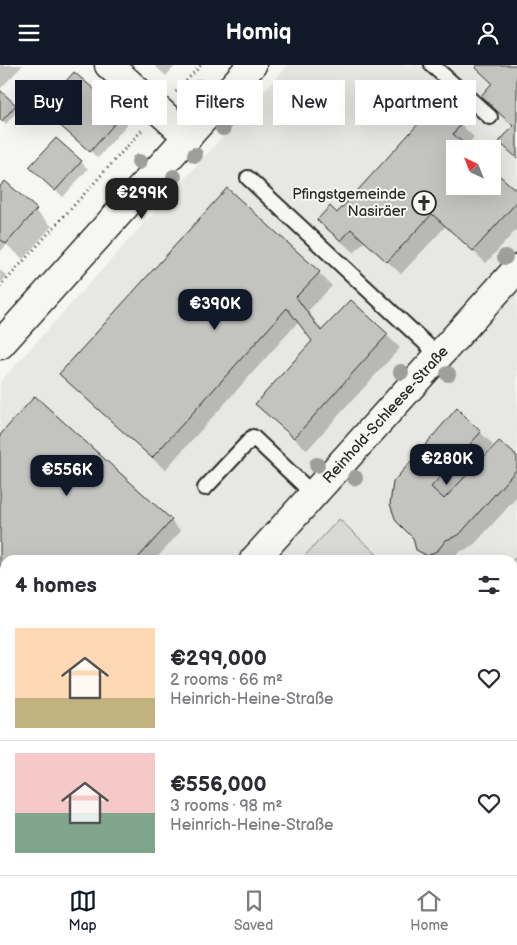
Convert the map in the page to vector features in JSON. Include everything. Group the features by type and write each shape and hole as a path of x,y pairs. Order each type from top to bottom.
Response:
{"street":[{"path":"109,65 126,80"},
{"path":"0,345 252,65"},
{"path":"167,118 188,137"},
{"name":"Reinhold-Schleese-Straße","path":"258,555 517,269"}],"lane":[{"path":"432,65 490,117"},
{"path":"248,178 438,355"},
{"path":"205,488 253,437 313,494"}],"path":[{"path":"167,103 201,65"},
{"path":"0,287 147,125"}],"shaded area":[{"path":"288,65 517,65 517,555 0,555 0,382 233,125 263,125 263,93 273,82 273,125 345,125 345,80 274,80"},
{"path":"339,519 378,555 306,555"}],"building":[{"path":"476,65 517,65 517,158 501,144 501,140 513,126 481,96 492,83 475,67"},
{"path":"74,72 92,87 92,125 113,125 90,152 59,125 82,125 82,80 67,80"},
{"path":"0,90 15,106 2,121 0,120"},
{"path":"417,125 460,125 453,134 460,140 446,140 446,195 501,195 501,177 517,191 517,202 473,251 432,214 387,262 351,229 341,241 317,220 330,206 337,213"},
{"path":"56,138 82,161 55,191 29,167"},
{"path":"5,181 37,209 6,244 0,239 0,186"},
{"path":"227,188 320,272 296,297 321,331 351,300 388,334 294,438 255,404 312,341 287,308 152,458 59,374"},
{"path":"35,396 172,520 140,555 0,555 0,435"},
{"path":"457,408 481,432 431,487 444,499 499,441 517,456 517,469 459,535 446,540 438,550 430,555 416,550 413,538 396,521 390,504 393,482"}],"place":[{"name":"Pfingstgemeinde Nasiräer","path":"424,203"}]}
